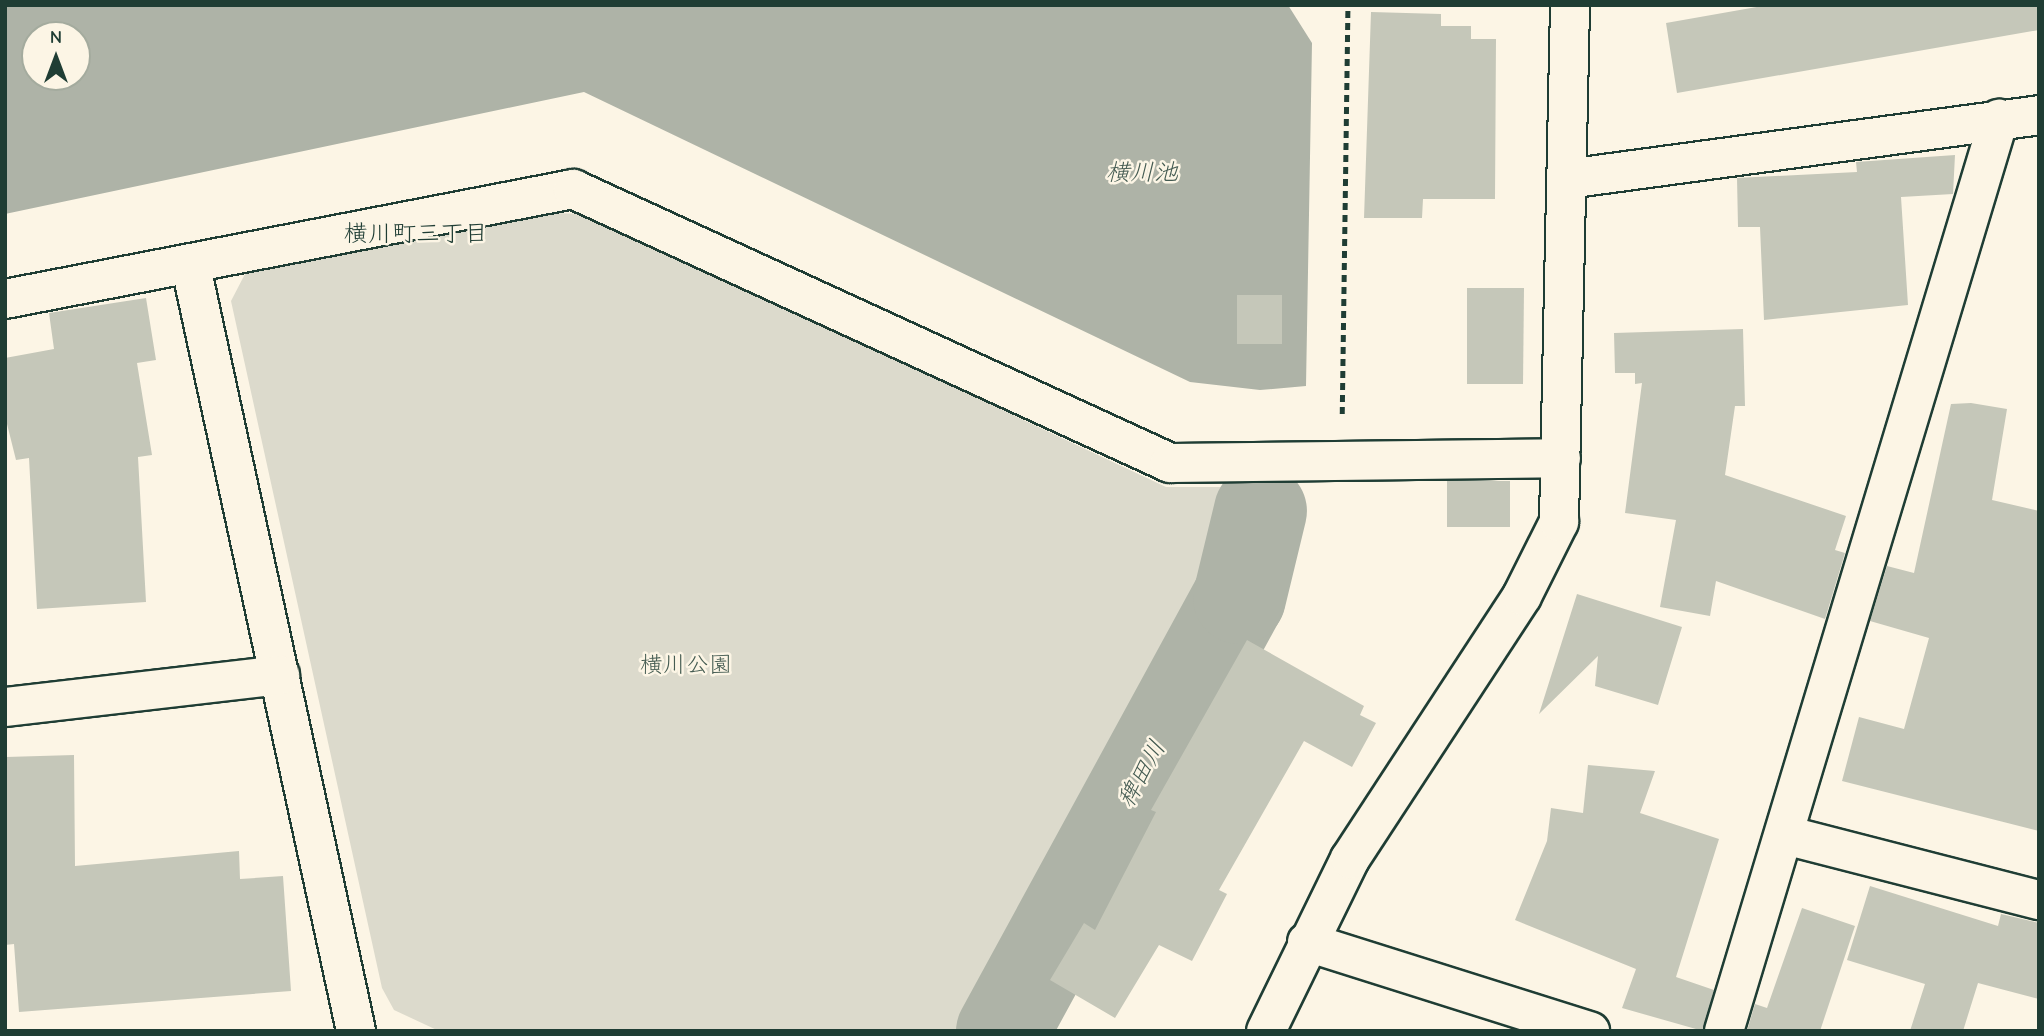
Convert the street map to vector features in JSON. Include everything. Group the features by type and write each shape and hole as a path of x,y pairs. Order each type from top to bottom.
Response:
{"street":[{"path":"1266,1031 1307,942 1350,859 1522,596 1559,522 1570,5"},
{"path":"1567,179 2039,115"},
{"path":"1724,1031 1999,119"},
{"path":"5,299 191,267 573,189 1170,463 1561,458"},
{"path":"191,267 356,1031"},
{"path":"5,707 279,675"},
{"path":"1785,835 2039,900"},
{"path":"1307,942 1590,1031"}],"path":[{"path":"1342,461 1348,5"}],"green space":[{"name":"横川公園","path":"554,213 586,214 1166,487 1244,487 1177,683 984,1031 439,1031 394,1010 382,988 231,301 245,274"}],"water":[{"name":"横川池","path":"5,5 1288,5 1312,43 1306,386 1260,390 1190,382 584,92 5,214"}],"building":[{"path":"1768,5 2039,5 2039,30 1677,93 1666,23"},
{"path":"1371,12 1441,14 1441,26 1471,26 1471,39 1496,39 1495,199 1423,199 1422,218 1364,218"},
{"path":"1955,155 1953,194 1901,197 1908,305 1764,320 1760,227 1738,227 1737,178 1857,172 1856,162"},
{"path":"1467,288 1524,288 1523,384 1467,384"},
{"path":"1237,295 1282,295 1282,344 1237,344"},
{"path":"146,298 156,360 137,363 152,455 138,457 146,602 37,609 29,458 16,460 5,416 5,358 54,349 49,313"},
{"path":"1743,329 1745,406 1735,406 1725,475 1846,516 1835,550 1845,553 1825,619 1716,581 1710,616 1660,607 1676,520 1625,513 1642,383 1635,384 1635,373 1615,373 1614,333"},
{"path":"1971,403 2007,409 1992,500 2039,511 2039,831 1842,781 1859,717 1904,729 1929,638 1870,621 1887,566 1914,573 1951,404"},
{"path":"1447,481 1510,481 1510,527 1447,527"},
{"path":"1577,594 1682,627 1658,705 1595,686 1598,656 1539,714"},
{"path":"1247,640 1364,706 1360,715 1376,723 1352,767 1304,741 1219,890 1227,894 1192,961 1159,945 1115,1018 1050,980 1084,923 1095,930 1156,812 1151,810"},
{"path":"74,755 75,866 239,851 240,879 283,876 291,991 19,1012 14,944 5,945 6,757"},
{"path":"1588,765 1655,771 1640,813 1719,839 1676,977 1714,990 1703,1031 1622,1008 1636,969 1515,920 1547,841 1551,808 1583,813"},
{"path":"1870,886 1998,926 2001,914 2039,923 2039,999 1978,983 1963,1031 1910,1031 1925,984 1847,960"},
{"path":"1802,908 1855,926 1820,1031 1747,1031 1755,1004 1767,1008"}],"waterway":[{"name":"稗田川","path":"1002,1031 1239,597 1260,510"}],"district":[{"name":"横川町三丁目","path":"416,234"}]}
